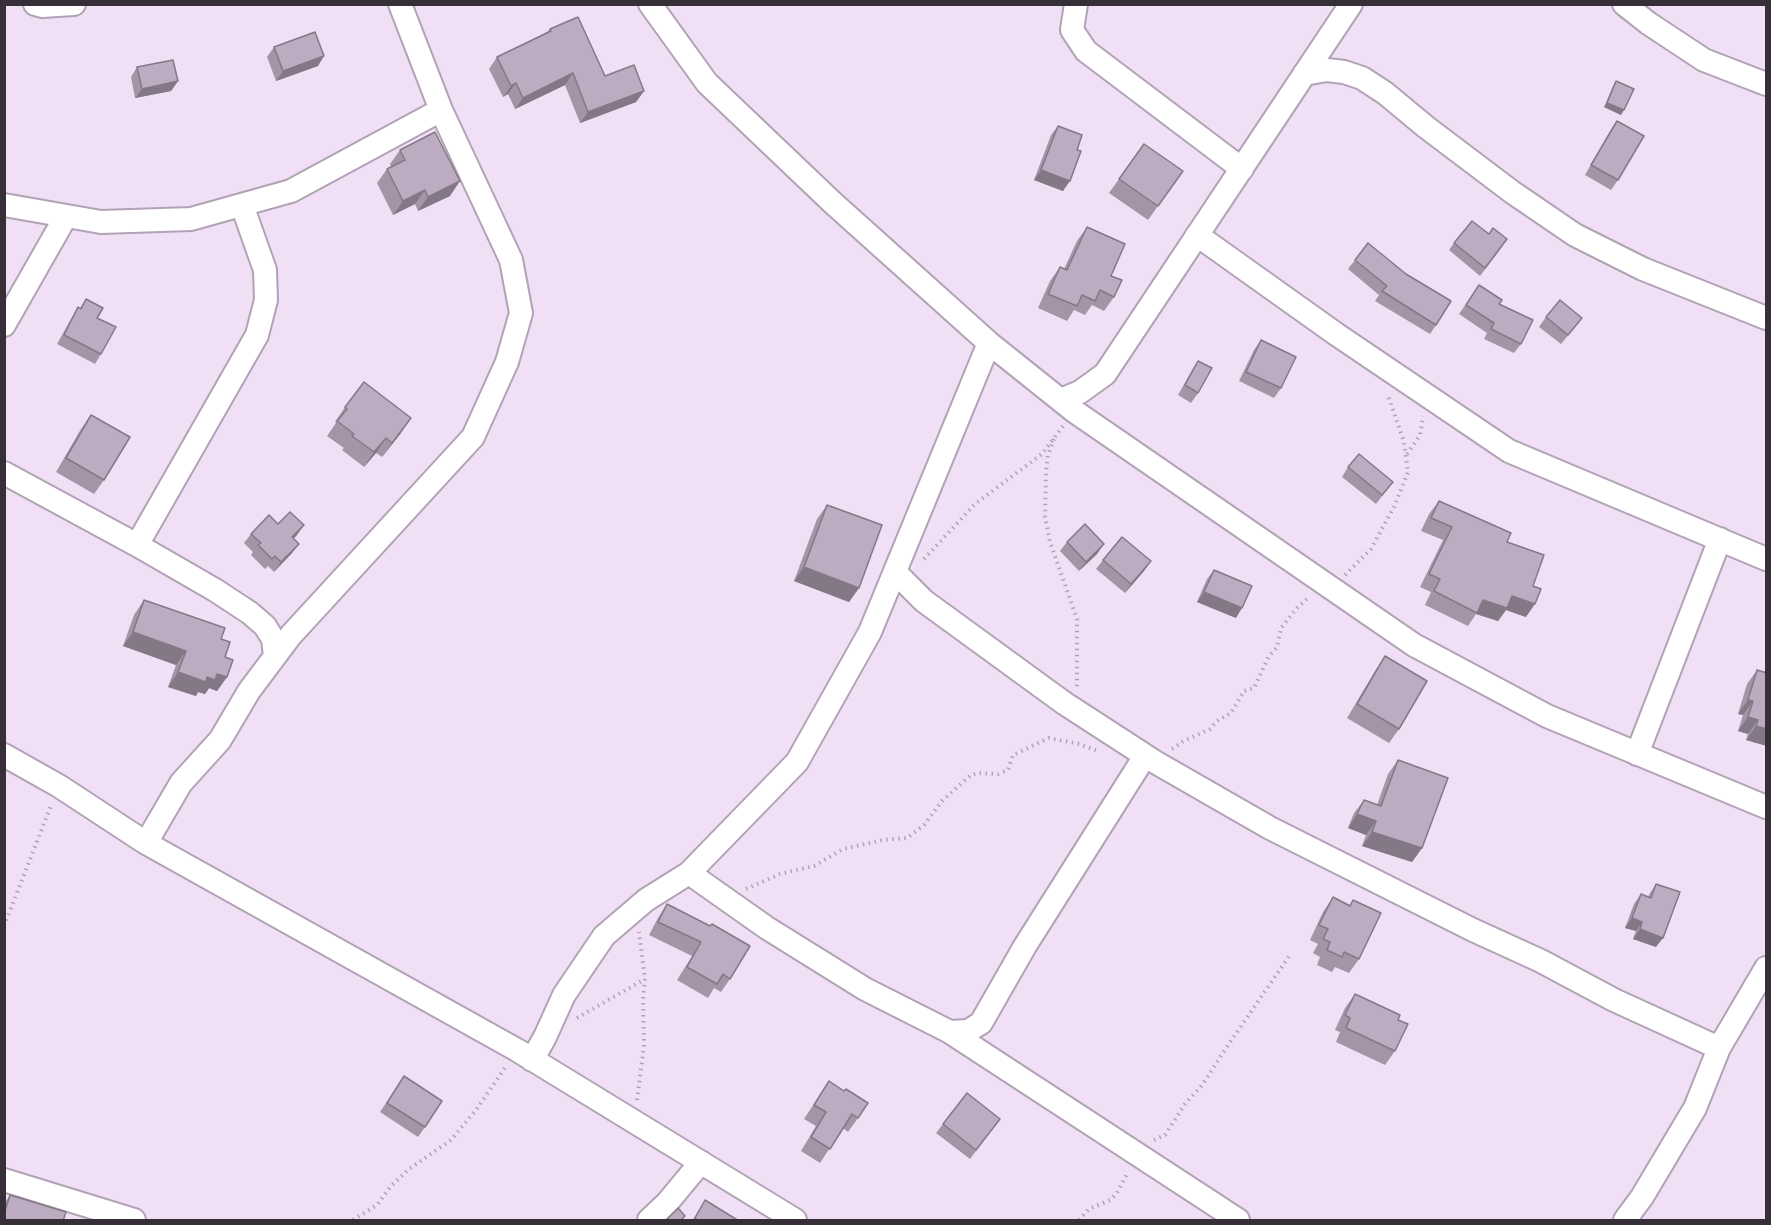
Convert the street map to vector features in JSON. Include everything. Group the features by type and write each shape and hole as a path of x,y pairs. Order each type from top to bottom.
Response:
{"street":[{"path":"35,4 42,6 74,4"},
{"path":"146,843 181,783 220,740 249,691 291,635 473,437 507,362 521,313 511,260 441,110 400,4"},
{"path":"650,4 706,83 833,203 989,343 1067,406 1425,650 1546,716 1767,807"},
{"path":"1076,4 1072,30 1086,51 1242,169"},
{"path":"1067,406 1080,392 1106,374 1351,4"},
{"path":"1624,4 1648,23 1704,60 1767,84"},
{"path":"1304,74 1327,70 1344,72 1362,78 1385,93 1512,192 1575,235 1643,269 1767,318"},
{"path":"4,205 101,222 191,219 291,191 441,110"},
{"path":"137,545 257,335 266,300 266,270 242,205"},
{"path":"4,325 66,216"},
{"path":"1197,235 1509,451 1767,560"},
{"path":"525,1055 545,1037 564,995 604,936 646,900 689,873 797,762 899,576 989,343"},
{"path":"4,473 137,545 250,613 265,626 273,639 275,656"},
{"path":"1637,754 1720,539"},
{"path":"899,576 924,601 1077,712 1150,759 1280,833 1614,1000 1719,1048"},
{"path":"250,613 282,622 311,613"},
{"path":"4,755 59,786 146,843 525,1055 795,1221"},
{"path":"950,1032 968,1031 981,1023 1025,946 1150,759"},
{"path":"689,873 767,928 865,989 950,1032 1238,1221"},
{"path":"1625,1221 1642,1197 1695,1108 1719,1048 1767,968"},
{"path":"650,1221 701,1162"},
{"path":"4,1180 134,1221"}],"path":[{"path":"1150,759 1210,729 1217,721 1231,713 1241,694 1257,684 1269,656 1277,647 1281,628 1285,622 1297,608 1329,586 1371,549 1402,489 1408,472 1406,455 1391,407 1382,365"},
{"path":"1406,455 1420,435 1427,394"},
{"path":"1067,406 1048,455 1045,517 1050,542 1077,619 1077,712"},
{"path":"899,576 975,504 1019,473 1042,454 1054,439"},
{"path":"729,902 750,886 780,874 814,866 843,849 882,840 907,838 924,825 942,801 971,775 998,774 1008,770 1013,755 1049,738 1079,744 1102,752"},
{"path":"4,926 59,786"},
{"path":"639,930 645,979 644,1046 636,1094 644,1127"},
{"path":"1079,1221 1089,1209 1110,1200 1117,1193 1126,1173 1136,1164 1146,1143 1165,1135 1185,1104 1214,1070 1224,1051 1290,954"},
{"path":"545,1037 645,979"},
{"path":"353,1221 377,1205 391,1186 409,1169 451,1140 525,1055"}],"building":[{"path":"578,17 605,76 634,65 644,91 588,112 573,73 523,98 516,83 511,86 497,57"},
{"path":"315,32 324,56 283,71 274,47"},
{"path":"173,60 178,81 142,89 137,67"},
{"path":"1616,81 1634,89 1624,110 1607,103"},
{"path":"1617,121 1644,136 1618,180 1591,165"},
{"path":"1058,126 1082,135 1077,150 1081,151 1070,181 1041,170"},
{"path":"435,132 460,181 428,197 425,190 403,201 387,169 405,160 400,150"},
{"path":"1144,144 1183,171 1158,206 1119,179"},
{"path":"1472,221 1489,234 1493,228 1507,239 1485,268 1454,243"},
{"path":"1087,227 1125,244 1111,276 1122,280 1114,297 1100,290 1095,301 1082,295 1077,306 1048,294 1060,267 1067,270"},
{"path":"1368,243 1406,274 1451,301 1436,325 1382,291 1387,286 1355,260"},
{"path":"1479,285 1502,300 1499,304 1533,320 1521,344 1491,329 1494,323 1466,305"},
{"path":"86,299 103,308 97,318 116,327 101,354 64,335 78,307 81,309"},
{"path":"1560,300 1582,318 1568,335 1546,317"},
{"path":"1261,340 1296,357 1281,388 1246,372"},
{"path":"1198,361 1212,368 1198,393 1185,385"},
{"path":"364,382 411,418 392,443 386,438 374,452 352,436 354,434 337,421"},
{"path":"91,415 130,437 104,480 66,458"},
{"path":"1359,454 1393,482 1382,495 1348,467"},
{"path":"1439,501 1511,533 1507,542 1544,555 1533,586 1541,589 1535,604 1512,596 1507,608 1483,600 1477,613 1434,591 1440,579 1429,574 1452,527 1431,518"},
{"path":"827,505 882,525 859,588 804,567"},
{"path":"290,512 304,525 292,537 299,544 281,562 275,556 272,559 258,545 261,543 251,534 269,515 278,524"},
{"path":"1085,524 1104,544 1086,562 1067,542"},
{"path":"1122,537 1151,561 1131,584 1103,560"},
{"path":"1214,570 1252,586 1242,608 1204,592"},
{"path":"144,600 225,628 221,639 230,642 225,657 233,660 227,677 217,674 215,680 207,677 206,682 178,672 186,651 133,632"},
{"path":"1385,656 1427,681 1399,729 1357,704"},
{"path":"1757,670 1767,673 1767,729 1756,726 1758,720 1748,717 1753,701 1748,700"},
{"path":"1398,760 1448,778 1422,848 1372,832 1376,821 1357,814 1364,800 1381,806"},
{"path":"1656,884 1680,892 1663,938 1640,929 1642,922 1632,918 1641,894 1651,898"},
{"path":"1333,897 1350,906 1353,900 1381,913 1359,959 1344,952 1342,957 1327,950 1330,942 1323,939 1328,929 1319,925"},
{"path":"667,904 710,926 712,924 750,946 730,979 723,974 717,984 687,967 701,942 658,922"},
{"path":"1355,994 1400,1015 1398,1020 1408,1024 1395,1051 1346,1028 1350,1018 1345,1015"},
{"path":"404,1076 442,1101 425,1127 387,1103"},
{"path":"829,1081 868,1103 858,1118 852,1114 830,1149 811,1137 826,1112 814,1105"},
{"path":"967,1093 1000,1119 976,1150 943,1124"},
{"path":"10,1195 66,1212 63,1221 4,1221"},
{"path":"705,1200 739,1221 699,1221 695,1218"},
{"path":"678,1208 685,1216 680,1221 665,1221"}]}
